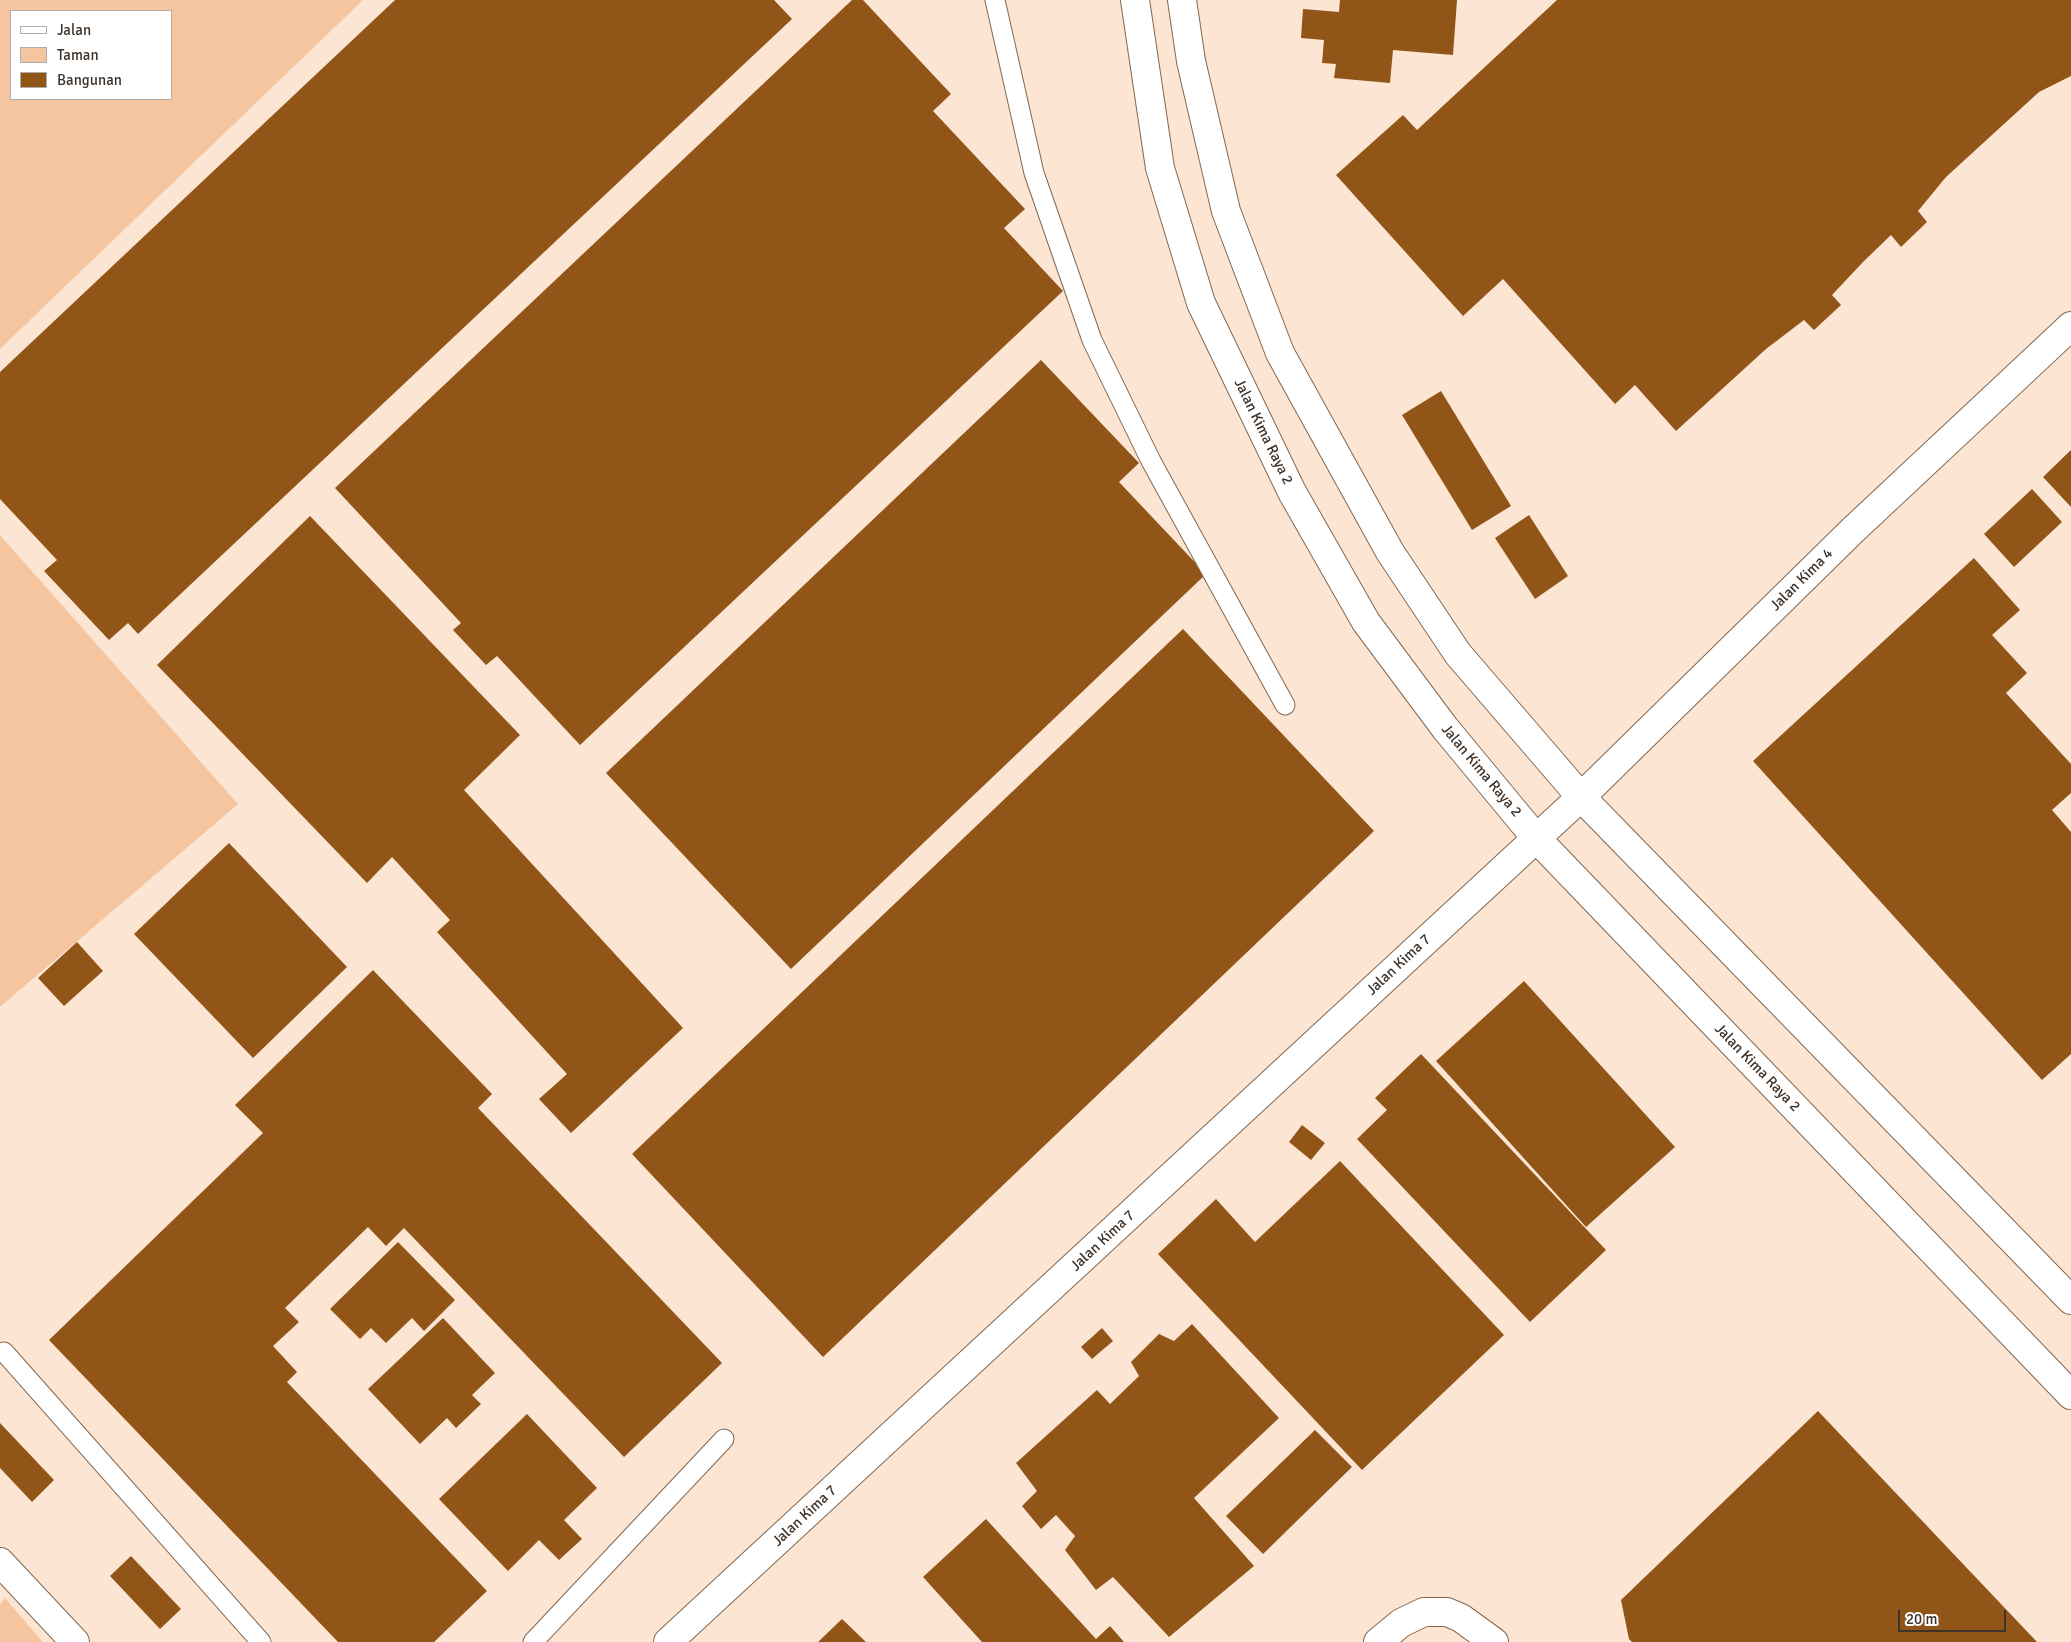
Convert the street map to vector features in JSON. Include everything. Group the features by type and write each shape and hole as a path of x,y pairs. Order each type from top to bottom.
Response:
{"street":[{"name":"Jalan Kima Raya 2","path":"1135,0 1160,168 1201,302 1292,492 1366,622 1445,728 1536,838 2071,1395"},
{"path":"1182,0 1191,61 1226,211 1280,353 1390,552 1458,654 1581,797 2071,1300"},
{"name":"Jalan Kima 4","path":"1536,838 1581,797 1853,530 2071,326"},
{"name":"Jalan Kima 7","path":"668,1642 1536,838"},
{"path":"0,1562 75,1642"},
{"path":"1378,1642 1401,1623 1424,1612 1448,1612 1461,1618 1494,1642"}],"lane":[{"path":"995,0 1034,173 1092,340 1151,461 1285,705"},
{"path":"4,1352 260,1642"},
{"path":"533,1642 724,1439"}],"shaded area":[{"path":"363,0 2071,0 2071,1642 43,1642 6,1599 0,1604 0,1007 237,804 0,535 0,349"}],"green space":[{"path":"0,0 363,0 0,349"},
{"path":"0,535 238,804 0,1007"},
{"path":"5,1598 43,1642 0,1642 0,1604"}],"building":[{"path":"395,0 774,0 792,19 138,634 128,623 109,640 44,571 57,560 0,499 0,372"},
{"path":"852,0 863,0 951,94 933,111 1025,209 1004,228 1063,291 580,745 497,656 486,665 453,630 461,623 335,488"},
{"path":"1340,0 1457,0 1453,55 1393,50 1390,83 1334,78 1336,64 1322,63 1324,40 1301,38 1303,9 1339,12"},
{"path":"1557,0 2071,0 2071,76 2039,92 1946,177 1918,211 1927,222 1901,247 1891,235 1832,295 1841,305 1814,330 1804,320 1766,349 1676,431 1635,385 1615,404 1503,279 1463,316 1336,175 1403,115 1417,130"},
{"path":"1041,360 1139,463 1119,482 1206,574 791,969 606,773"},
{"path":"1441,391 1511,506 1472,530 1402,415"},
{"path":"2071,450 2071,507 2043,477"},
{"path":"2032,489 2062,522 2014,567 1984,534"},
{"path":"1529,515 1568,576 1535,599 1495,538"},
{"path":"310,516 520,735 464,790 683,1028 571,1133 539,1099 567,1074 437,932 450,920 392,857 367,883 157,665"},
{"path":"1974,558 2020,610 1992,635 2027,673 2006,693 2071,764 2071,793 2052,810 2071,832 2071,1054 2042,1080 1753,761"},
{"path":"1183,629 1374,831 823,1357 632,1154"},
{"path":"229,843 347,967 253,1058 134,934"},
{"path":"77,942 103,971 64,1006 38,978"},
{"path":"373,970 492,1094 478,1108 722,1363 624,1457 404,1228 386,1246 368,1227 285,1308 299,1322 273,1346 297,1372 287,1382 487,1591 434,1642 338,1642 49,1340 263,1133 235,1105"},
{"path":"1524,981 1675,1147 1586,1227 1436,1061"},
{"path":"1421,1054 1606,1250 1530,1322 1357,1139 1387,1110 1375,1098"},
{"path":"1302,1125 1325,1143 1311,1160 1289,1142"},
{"path":"1340,1161 1504,1335 1362,1470 1158,1254 1216,1199 1255,1242"},
{"path":"398,1242 455,1300 424,1331 412,1318 386,1343 371,1328 360,1339 330,1309"},
{"path":"443,1318 495,1373 472,1395 481,1404 456,1428 447,1418 420,1444 368,1389"},
{"path":"1192,1324 1279,1418 1194,1498 1254,1566 1169,1637 1113,1577 1096,1590 1065,1550 1075,1536 1056,1515 1041,1529 1022,1506 1037,1491 1016,1463 1097,1390 1110,1404 1139,1376 1131,1362 1159,1334 1174,1341"},
{"path":"1102,1328 1113,1341 1092,1359 1081,1347"},
{"path":"1818,1411 2037,1642 1632,1642 1629,1639 1621,1600"},
{"path":"527,1414 597,1488 564,1520 582,1539 559,1560 539,1540 508,1571 439,1499"},
{"path":"0,1423 54,1480 32,1502 0,1468"},
{"path":"1315,1430 1352,1467 1263,1554 1226,1516"},
{"path":"986,1519 1096,1639 1110,1626 1124,1642 982,1642 923,1577"},
{"path":"131,1556 181,1609 160,1629 110,1576"},
{"path":"842,1619 866,1642 818,1642"}]}
